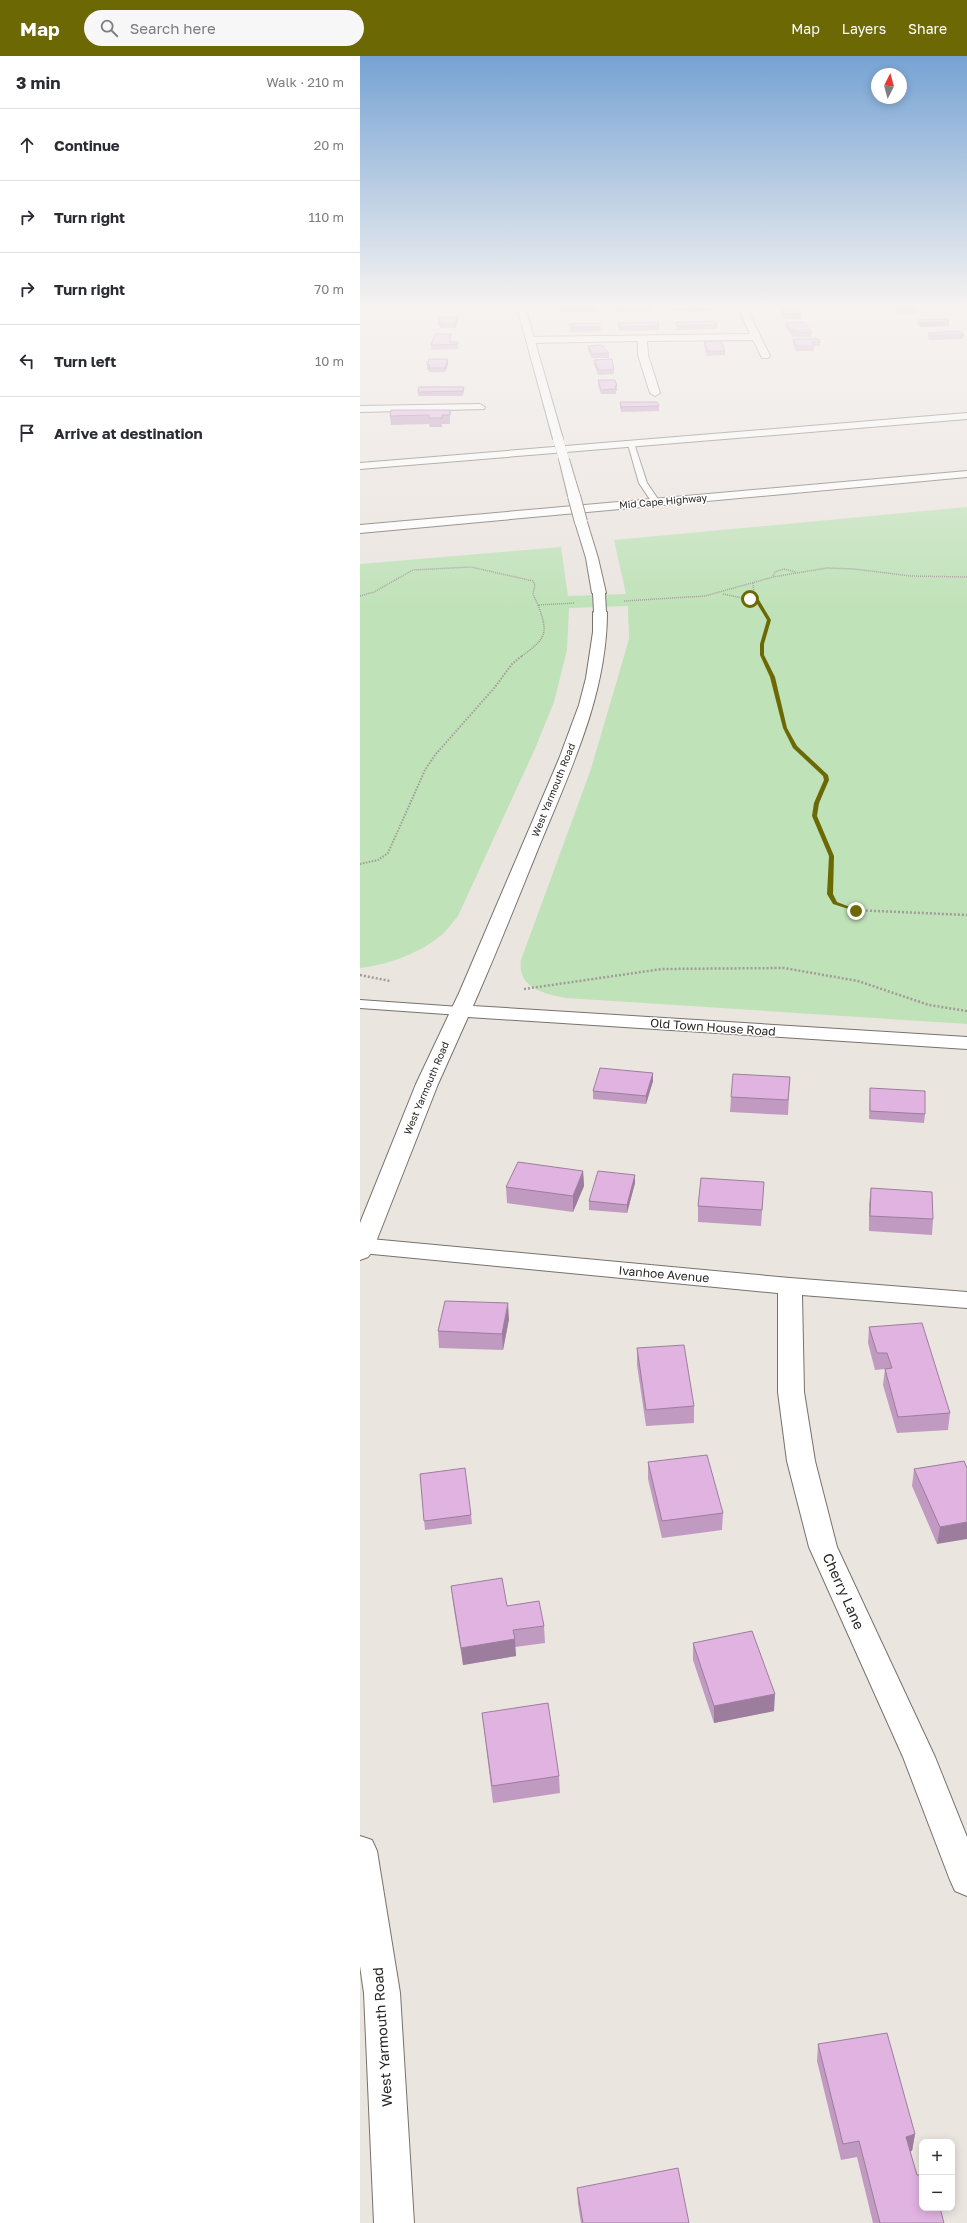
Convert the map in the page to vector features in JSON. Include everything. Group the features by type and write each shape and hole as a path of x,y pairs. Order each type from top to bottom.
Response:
{"main road":[{"path":"360,409 412,408"},
{"name":"West Yarmouth Road","path":"361,1248 427,1084 470,991 567,759 586,705 598,654 600,612 599,593 592,558 549,408"},
{"path":"360,466 967,416"},
{"name":"Mid Cape Highway","path":"360,529 967,474"},
{"name":"Old Town House Road","path":"460,1011 967,1044"},
{"name":"Ivanhoe Avenue","path":"361,1248 967,1300"},
{"name":"Cherry Lane","path":"790,1286 788,1326 791,1392 801,1461 824,1547 919,1757 967,1880"},
{"name":"West Yarmouth Road","path":"360,1851 382,1993 394,2223"}],"lane":[{"path":"630,443 643,483 656,502"},
{"path":"360,1004 460,1011"}],"path":[{"path":"360,596 376,592 413,570 471,567 533,581 535,585 533,594 538,604"},
{"path":"773,577 775,572 780,570 797,573"},
{"path":"753,583 754,593 769,620 762,644 762,655 773,677 785,728 795,747 822,771 826,780 817,803 814,816 831,856 830,894 835,903 844,908 864,912 967,916"},
{"path":"721,594 758,601"},
{"path":"520,989 662,969 784,968 858,981 929,1005 967,1011"}],"green space":[{"path":"967,507 967,1024 566,998 541,992 528,983 523,977 521,960 591,769 629,639 628,606 569,608 567,650 554,702 534,751 458,916 442,935 421,949 401,958 370,967 360,968 360,564 561,547 568,596 626,594 614,540"}],"building":[{"path":"391,410 450,410 450,415 442,415 442,418 429,418 429,415 390,416"},
{"path":"600,1068 653,1073 646,1096 593,1091"},
{"path":"733,1074 790,1077 788,1100 731,1097"},
{"path":"870,1088 925,1091 925,1114 870,1111"},
{"path":"518,1162 583,1171 573,1196 506,1187"},
{"path":"598,1171 635,1175 627,1205 589,1201"},
{"path":"701,1178 764,1182 762,1210 698,1206"},
{"path":"871,1188 932,1192 933,1219 870,1216"},
{"path":"445,1301 508,1303 502,1334 438,1331"},
{"path":"922,1323 950,1413 898,1417 885,1369 892,1368 887,1353 877,1353 869,1327"},
{"path":"684,1345 694,1406 646,1410 637,1348"},
{"path":"707,1455 723,1513 662,1521 648,1462"},
{"path":"964,1461 967,1468 967,1522 940,1527 914,1469"},
{"path":"465,1468 471,1515 424,1521 420,1474"},
{"path":"502,1578 507,1606 539,1601 544,1626 513,1630 515,1639 461,1648 451,1586"},
{"path":"752,1631 775,1694 714,1706 693,1643"},
{"path":"548,1703 559,1776 492,1786 482,1713"},
{"path":"887,2033 915,2134 906,2137 917,2175 919,2175 919,2211 941,2211 944,2223 880,2223 859,2141 843,2144 818,2044"},
{"path":"678,2168 689,2223 583,2223 577,2188"}],"route":[{"path":"750,599 758,601 768,616 770,625 762,644 762,655 773,677 785,728 790,740 799,752 825,775 826,780 817,803 814,816 830,850 832,862 830,894 835,903 844,908 856,911"}]}
